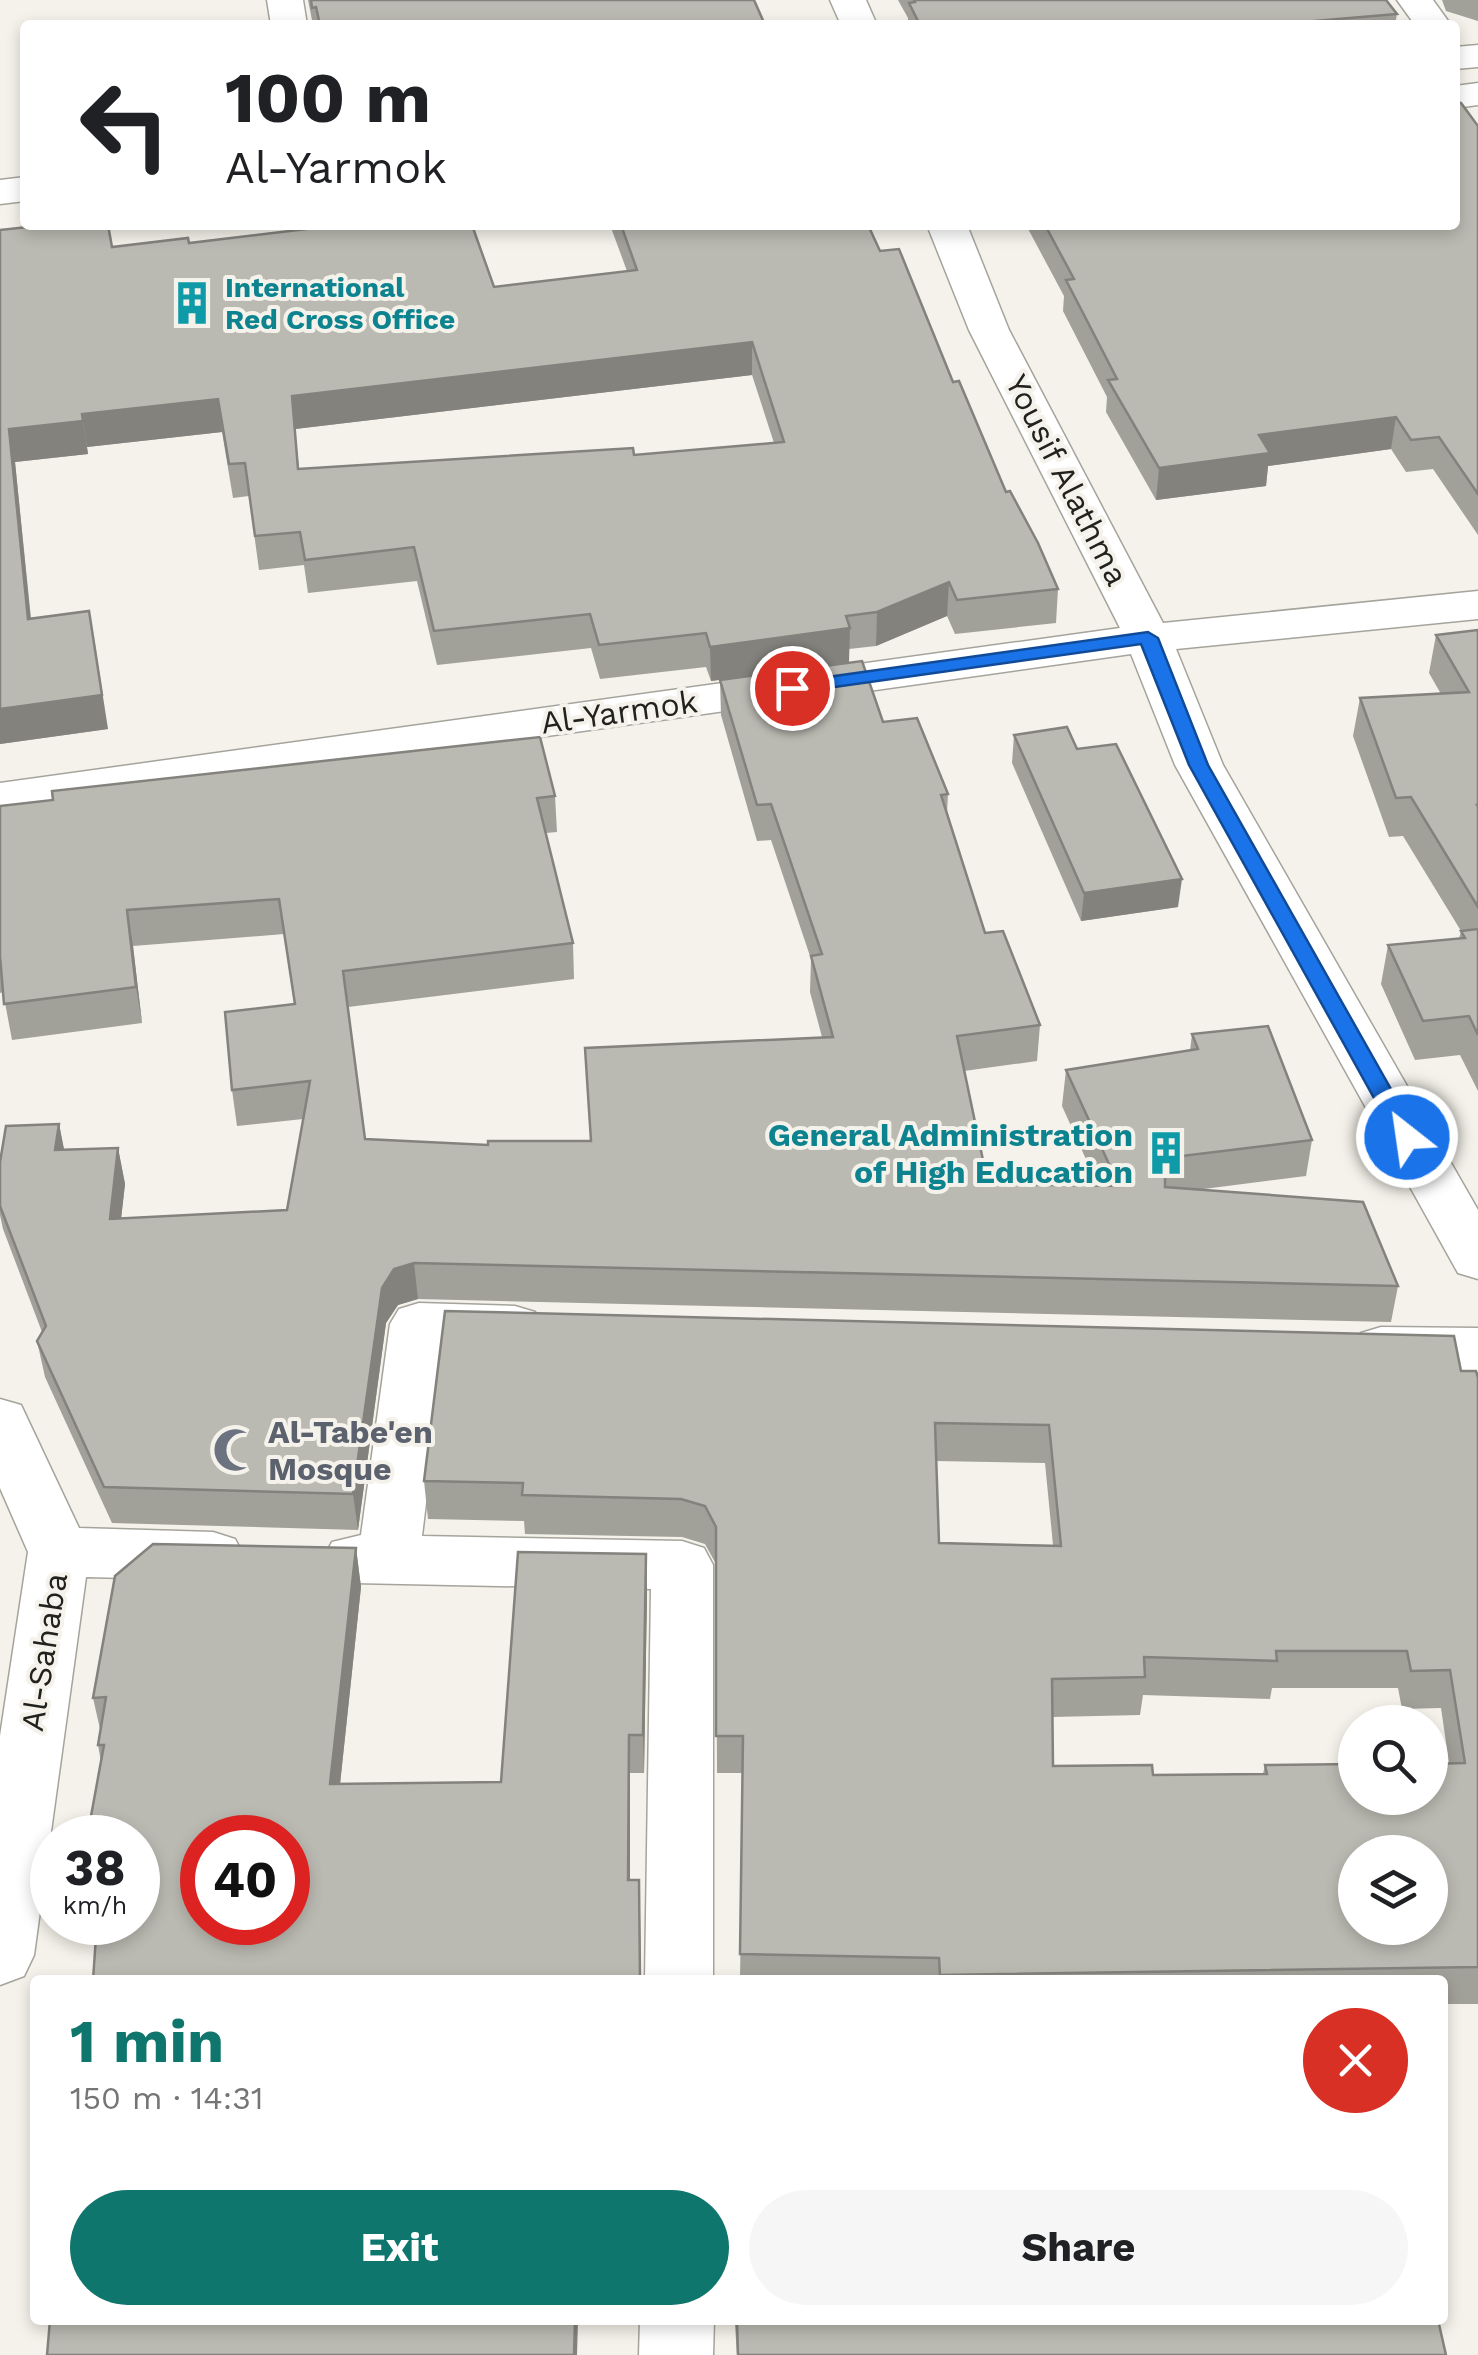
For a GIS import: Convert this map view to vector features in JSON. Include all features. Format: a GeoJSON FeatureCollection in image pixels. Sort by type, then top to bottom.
{"type":"FeatureCollection","features":[{"type":"Feature","properties":{"kind":"street","name":"Yousif Alathma"},"geometry":{"type":"LineString","coordinates":[[949,230],[990,330],[1148,638],[1198,765],[1478,1259]]}},
{"type":"Feature","properties":{"kind":"street","name":"Al-Yarmok"},"geometry":{"type":"LineString","coordinates":[[0,798],[1148,638],[1478,604]]}},
{"type":"Feature","properties":{"kind":"street"},"geometry":{"type":"LineString","coordinates":[[388,1560],[419,1324],[559,1328]]}},
{"type":"Feature","properties":{"kind":"street"},"geometry":{"type":"LineString","coordinates":[[1338,1347],[1478,1350]]}},
{"type":"Feature","properties":{"kind":"street","name":"Al-Sahaba"},"geometry":{"type":"LineString","coordinates":[[0,1420],[59,1552],[1,1938]]}},
{"type":"Feature","properties":{"kind":"street"},"geometry":{"type":"LineString","coordinates":[[59,1552],[682,1566],[679,1975]]}},
{"type":"Feature","properties":{"kind":"street"},"geometry":{"type":"LineString","coordinates":[[676,2325],[676,2355]]}},
{"type":"Feature","properties":{"kind":"building"},"geometry":{"type":"Polygon","coordinates":[[[311,0],[754,0],[763,20],[319,20],[316,7],[312,8],[311,0]]]}},
{"type":"Feature","properties":{"kind":"building"},"geometry":{"type":"Polygon","coordinates":[[[1386,0],[1397,14],[1326,20],[918,20],[909,3],[1386,0]]]}},
{"type":"Feature","properties":{"kind":"building"},"geometry":{"type":"Polygon","coordinates":[[[1461,103],[1478,126],[1478,494],[1439,437],[1411,440],[1396,417],[1259,435],[1270,453],[1159,468],[1108,380],[1117,379],[1066,280],[1074,279],[1048,230],[1460,230],[1461,103]]]}},
{"type":"Feature","properties":{"kind":"building"},"geometry":{"type":"Polygon","coordinates":[[[0,230],[109,230],[112,247],[188,238],[189,243],[298,230],[474,230],[494,287],[637,270],[623,230],[870,230],[880,251],[899,249],[953,382],[959,381],[1006,492],[1010,491],[1038,543],[1058,589],[957,600],[949,582],[877,612],[846,616],[850,628],[710,647],[706,633],[599,645],[590,614],[434,631],[414,547],[305,560],[300,532],[255,536],[245,463],[229,464],[218,399],[82,414],[83,421],[9,429],[28,619],[89,611],[102,695],[0,709],[0,230]],[[752,342],[292,396],[298,469],[633,448],[634,455],[784,442],[752,342]]]}},
{"type":"Feature","properties":{"kind":"building"},"geometry":{"type":"Polygon","coordinates":[[[1478,630],[1478,907],[1411,797],[1396,798],[1360,698],[1469,692],[1436,635],[1478,630]]]}},
{"type":"Feature","properties":{"kind":"building"},"geometry":{"type":"Polygon","coordinates":[[[862,661],[883,722],[917,718],[948,794],[941,795],[985,933],[1003,931],[1040,1025],[957,1036],[988,1184],[1119,1186],[1066,1070],[1198,1049],[1192,1034],[1268,1026],[1312,1140],[1165,1158],[1165,1187],[1363,1202],[1398,1286],[414,1263],[394,1269],[382,1288],[353,1494],[104,1487],[37,1341],[46,1326],[0,1206],[0,1162],[6,1126],[59,1124],[55,1150],[118,1148],[110,1219],[287,1210],[310,1081],[232,1090],[225,1012],[295,1004],[279,899],[127,910],[136,987],[4,1004],[0,956],[0,806],[53,800],[52,791],[540,737],[555,796],[537,798],[573,943],[343,971],[365,1139],[488,1145],[488,1141],[591,1141],[585,1048],[833,1037],[811,956],[822,954],[771,804],[757,805],[720,680],[862,661]]]}},
{"type":"Feature","properties":{"kind":"building"},"geometry":{"type":"Polygon","coordinates":[[[1067,727],[1077,749],[1116,744],[1182,879],[1084,893],[1014,735],[1067,727]]]}},
{"type":"Feature","properties":{"kind":"building"},"geometry":{"type":"Polygon","coordinates":[[[1478,929],[1478,1035],[1469,1016],[1423,1021],[1388,945],[1465,938],[1461,931],[1478,929]]]}},
{"type":"Feature","properties":{"kind":"building"},"geometry":{"type":"Polygon","coordinates":[[[445,1311],[1454,1336],[1461,1371],[1476,1371],[1478,1378],[1478,1967],[940,1975],[939,1958],[740,1954],[743,1736],[716,1736],[716,1527],[705,1506],[681,1499],[522,1495],[523,1483],[424,1481],[445,1311]],[[935,1423],[939,1543],[1061,1546],[1049,1425],[935,1423]],[[1276,1651],[1277,1661],[1144,1657],[1145,1677],[1052,1679],[1053,1766],[1152,1765],[1153,1775],[1267,1774],[1265,1765],[1338,1764],[1338,1815],[1448,1815],[1448,1763],[1465,1763],[1450,1670],[1411,1671],[1407,1651],[1276,1651]]]}},
{"type":"Feature","properties":{"kind":"building"},"geometry":{"type":"Polygon","coordinates":[[[153,1544],[356,1548],[330,1784],[501,1782],[518,1552],[646,1554],[643,1735],[629,1735],[628,1880],[639,1880],[640,1975],[93,1975],[95,1945],[160,1945],[160,1815],[91,1815],[104,1745],[98,1745],[106,1697],[93,1698],[115,1576],[153,1544]]]}},
{"type":"Feature","properties":{"kind":"building"},"geometry":{"type":"Polygon","coordinates":[[[50,2325],[575,2325],[574,2355],[47,2355],[50,2325]]]}},
{"type":"Feature","properties":{"kind":"building"},"geometry":{"type":"Polygon","coordinates":[[[737,2325],[1439,2325],[1446,2355],[738,2355],[737,2325]]]}},
{"type":"Feature","properties":{"kind":"place","name":"International Red Cross Office"},"geometry":{"type":"Point","coordinates":[192,303]}},
{"type":"Feature","properties":{"kind":"place","name":"General Administration of High Education"},"geometry":{"type":"Point","coordinates":[1166,1153]}},
{"type":"Feature","properties":{"kind":"place","name":"Al-Tabe'en Mosque"},"geometry":{"type":"Point","coordinates":[235,1450]}},
{"type":"Feature","properties":{"kind":"route"},"geometry":{"type":"LineString","coordinates":[[792,688],[1148,638],[1198,765],[1407,1137]]}}]}
